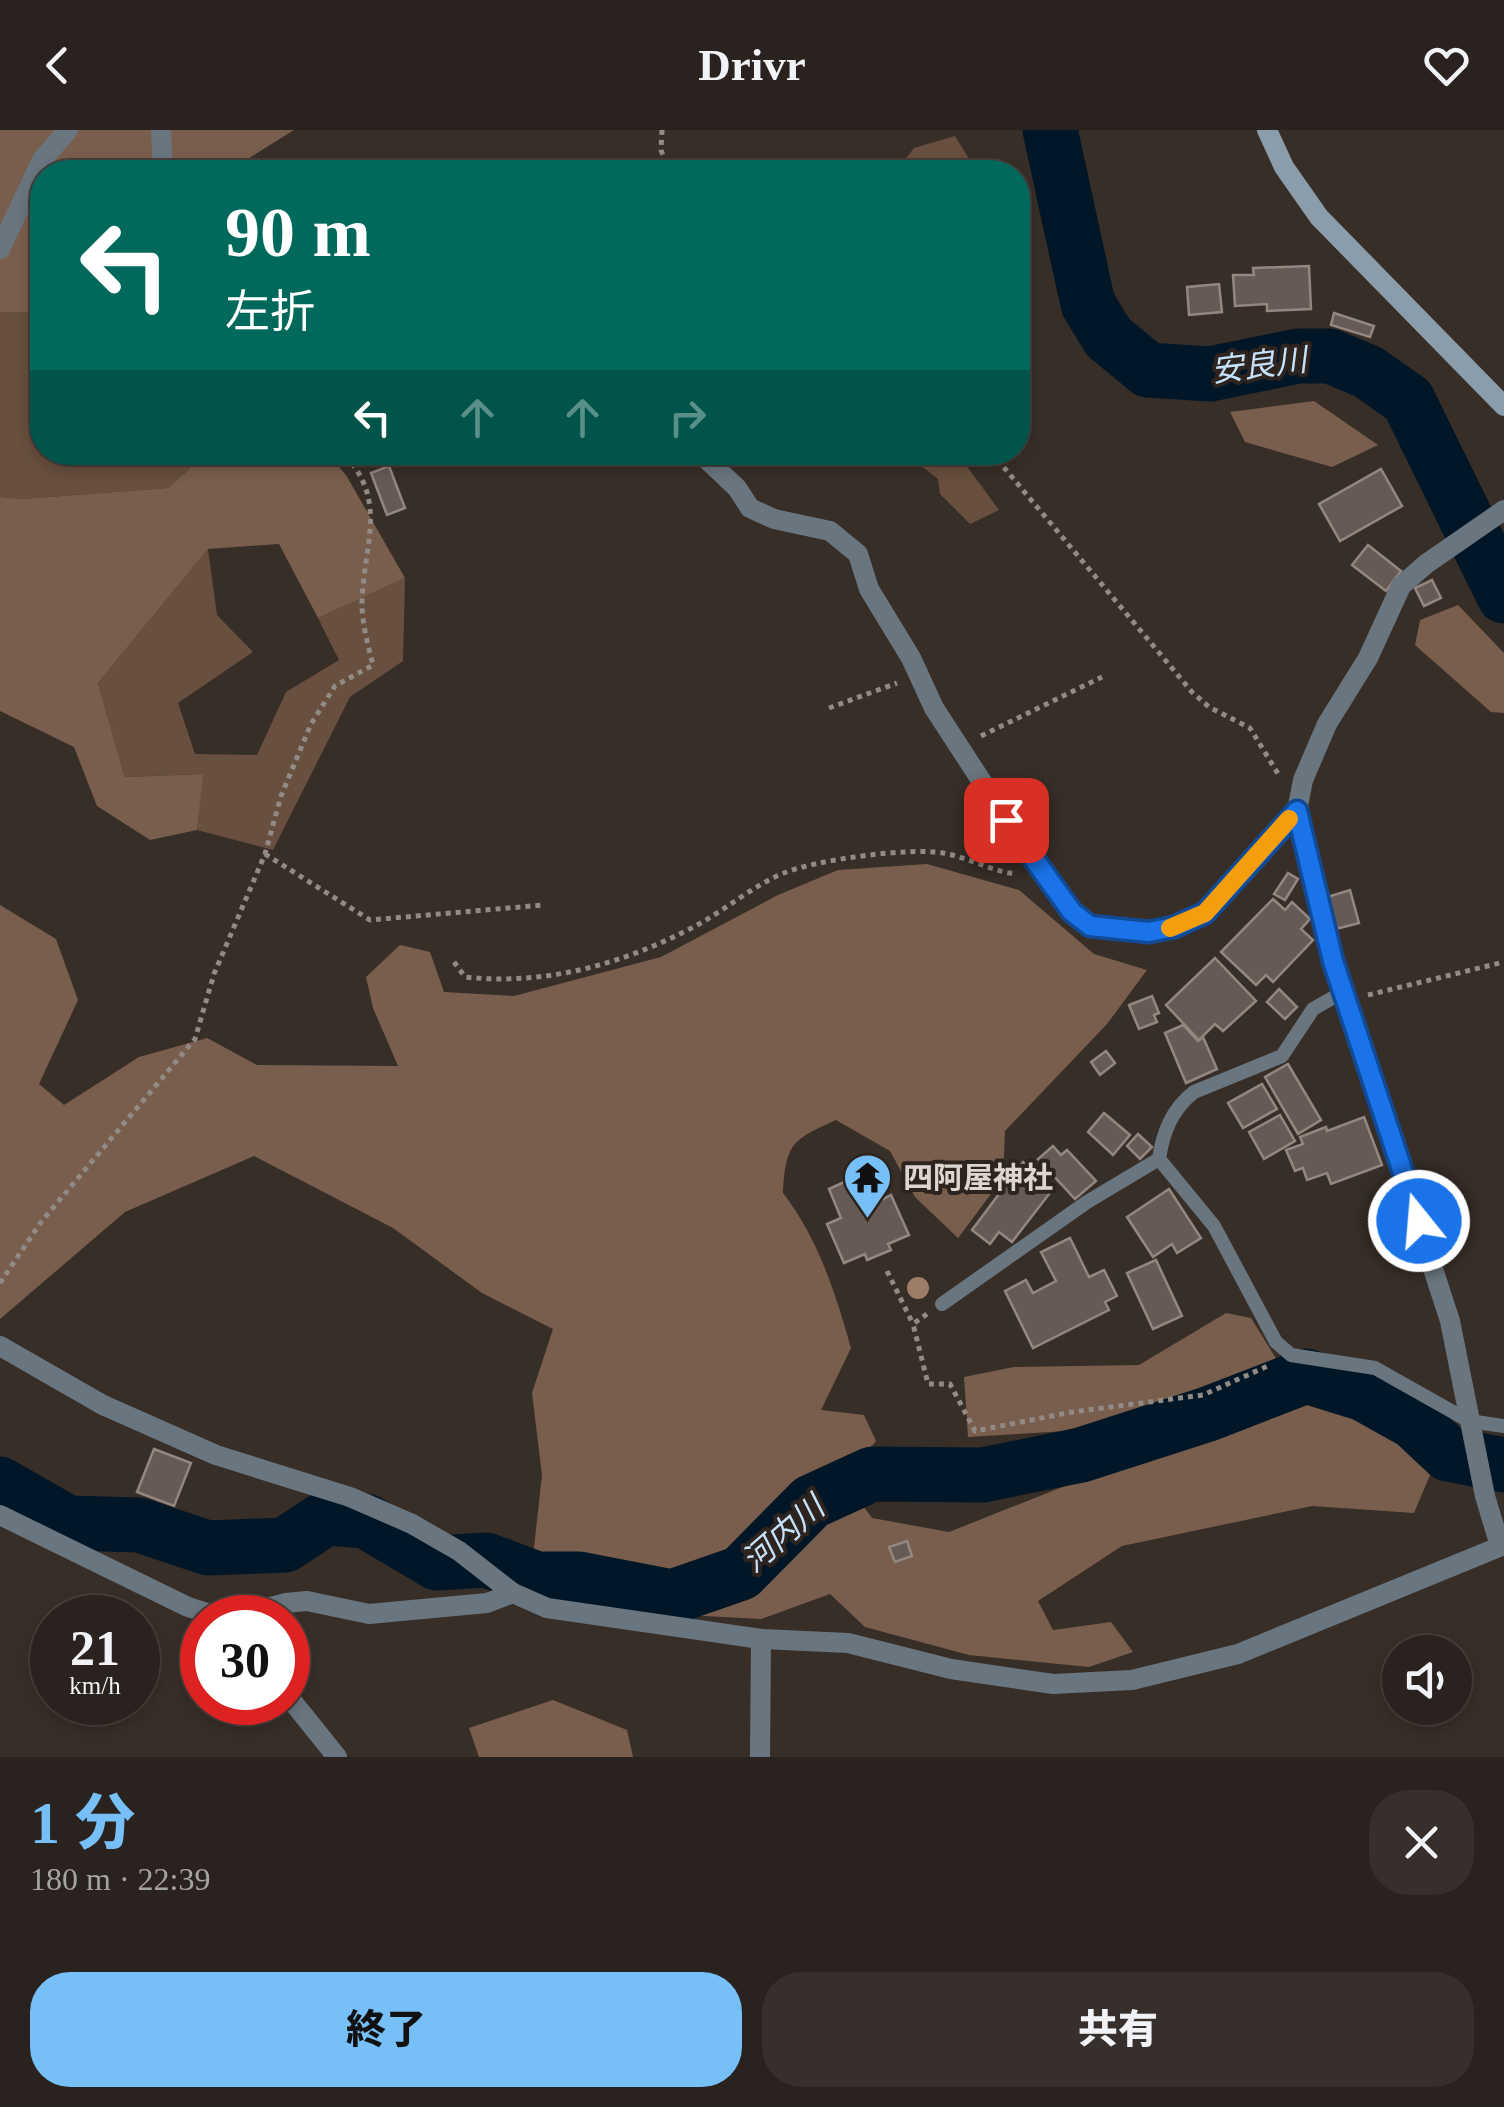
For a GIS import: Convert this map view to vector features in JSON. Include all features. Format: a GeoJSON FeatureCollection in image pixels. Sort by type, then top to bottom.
{"type":"FeatureCollection","features":[{"type":"Feature","properties":{"kind":"street"},"geometry":{"type":"LineString","coordinates":[[42,160],[68,130]]}},
{"type":"Feature","properties":{"kind":"street"},"geometry":{"type":"LineString","coordinates":[[161,130],[162,160]]}},
{"type":"Feature","properties":{"kind":"street"},"geometry":{"type":"LineString","coordinates":[[1267,130],[1284,167],[1318,217],[1504,406]]}},
{"type":"Feature","properties":{"kind":"street"},"geometry":{"type":"LineString","coordinates":[[0,249],[30,185]]}},
{"type":"Feature","properties":{"kind":"street"},"geometry":{"type":"LineString","coordinates":[[713,465],[737,488],[750,508],[774,519],[830,531],[858,554],[869,589],[934,708],[1044,874],[1072,912],[1090,926],[1149,932],[1174,927],[1205,913],[1297,811]]}},
{"type":"Feature","properties":{"kind":"street"},"geometry":{"type":"LineString","coordinates":[[0,1346],[103,1406],[216,1456],[350,1497],[412,1524],[459,1551],[514,1593],[546,1608],[761,1639],[848,1643],[951,1669],[1053,1684],[1132,1680],[1238,1654],[1502,1546],[1485,1496],[1450,1321],[1344,996],[1297,811],[1303,780],[1327,724],[1368,658],[1401,586],[1500,511]]}},
{"type":"Feature","properties":{"kind":"street"},"geometry":{"type":"LineString","coordinates":[[0,1515],[180,1602]]}},
{"type":"Feature","properties":{"kind":"street"},"geometry":{"type":"LineString","coordinates":[[310,1602],[369,1614],[487,1604],[514,1593]]}},
{"type":"Feature","properties":{"kind":"street"},"geometry":{"type":"LineString","coordinates":[[760,1757],[761,1639]]}},
{"type":"Feature","properties":{"kind":"street"},"geometry":{"type":"LineString","coordinates":[[310,1723],[337,1757]]}},
{"type":"Feature","properties":{"kind":"lane"},"geometry":{"type":"LineString","coordinates":[[1344,996],[1313,1009],[1282,1056],[1194,1092],[1182,1101],[1163,1133],[1159,1158],[1214,1226],[1276,1342],[1292,1355],[1375,1368],[1469,1420],[1504,1426]]}},
{"type":"Feature","properties":{"kind":"lane"},"geometry":{"type":"LineString","coordinates":[[942,1304],[1087,1202],[1159,1158]]}},
{"type":"Feature","properties":{"kind":"path"},"geometry":{"type":"LineString","coordinates":[[662,130],[665,160]]}},
{"type":"Feature","properties":{"kind":"path"},"geometry":{"type":"LineString","coordinates":[[0,1284],[42,1222],[195,1039],[214,974],[265,854],[281,796],[310,724],[335,686],[373,665],[362,599],[371,549],[370,501],[354,465]]}},
{"type":"Feature","properties":{"kind":"path"},"geometry":{"type":"LineString","coordinates":[[1002,465],[1192,692],[1209,707],[1250,728],[1297,811]]}},
{"type":"Feature","properties":{"kind":"path"},"geometry":{"type":"LineString","coordinates":[[829,708],[918,674]]}},
{"type":"Feature","properties":{"kind":"path"},"geometry":{"type":"LineString","coordinates":[[960,747],[1102,676]]}},
{"type":"Feature","properties":{"kind":"path"},"geometry":{"type":"LineString","coordinates":[[454,962],[465,977],[505,981],[553,978],[609,961],[683,931],[785,872],[899,851],[942,853],[1010,874],[1044,874]]}},
{"type":"Feature","properties":{"kind":"path"},"geometry":{"type":"LineString","coordinates":[[265,854],[370,920],[543,904]]}},
{"type":"Feature","properties":{"kind":"path"},"geometry":{"type":"LineString","coordinates":[[1344,996],[1504,962]]}},
{"type":"Feature","properties":{"kind":"path"},"geometry":{"type":"LineString","coordinates":[[887,1271],[913,1324],[928,1384],[950,1384],[975,1431],[1072,1412],[1203,1394],[1292,1355]]}},
{"type":"Feature","properties":{"kind":"path"},"geometry":{"type":"LineString","coordinates":[[913,1324],[942,1304]]}},
{"type":"Feature","properties":{"kind":"shaded area"},"geometry":{"type":"Polygon","coordinates":[[[0,130],[294,130],[246,160],[30,160],[30,313],[0,312],[0,130]]]}},
{"type":"Feature","properties":{"kind":"shaded area"},"geometry":{"type":"Polygon","coordinates":[[[955,136],[970,160],[904,160],[914,148],[955,136]]]}},
{"type":"Feature","properties":{"kind":"shaded area"},"geometry":{"type":"Polygon","coordinates":[[[0,312],[30,313],[30,465],[194,465],[168,488],[23,499],[0,497],[0,312]]]}},
{"type":"Feature","properties":{"kind":"shaded area"},"geometry":{"type":"Polygon","coordinates":[[[1314,401],[1378,445],[1332,467],[1245,442],[1230,412],[1314,401]]]}},
{"type":"Feature","properties":{"kind":"shaded area"},"geometry":{"type":"Polygon","coordinates":[[[194,465],[337,465],[405,578],[318,618],[279,544],[208,549],[98,683],[125,777],[203,774],[197,830],[150,840],[97,806],[74,747],[0,711],[0,497],[23,499],[168,488],[194,465]]]}},
{"type":"Feature","properties":{"kind":"shaded area"},"geometry":{"type":"Polygon","coordinates":[[[920,465],[966,465],[999,510],[970,524],[940,494],[938,479],[920,465]]]}},
{"type":"Feature","properties":{"kind":"shaded area"},"geometry":{"type":"Polygon","coordinates":[[[208,549],[217,615],[253,652],[178,703],[195,754],[257,755],[286,692],[339,660],[318,618],[405,578],[403,661],[350,697],[273,850],[197,830],[202,774],[125,777],[98,683],[208,549]]]}},
{"type":"Feature","properties":{"kind":"shaded area"},"geometry":{"type":"Polygon","coordinates":[[[1458,605],[1504,653],[1504,713],[1491,712],[1415,645],[1420,620],[1458,605]]]}},
{"type":"Feature","properties":{"kind":"shaded area"},"geometry":{"type":"Polygon","coordinates":[[[927,864],[1019,890],[1094,954],[1147,970],[1107,1024],[1005,1131],[1003,1178],[958,1238],[915,1197],[890,1151],[836,1120],[801,1139],[789,1153],[783,1193],[816,1248],[851,1348],[821,1410],[864,1415],[876,1441],[844,1480],[872,1518],[949,1532],[1085,1478],[1067,1431],[968,1437],[964,1377],[1014,1367],[1139,1365],[1226,1313],[1251,1318],[1282,1368],[1332,1404],[1382,1423],[1436,1461],[1414,1513],[1312,1506],[1122,1546],[1038,1601],[1053,1630],[1111,1622],[1133,1652],[1089,1667],[969,1655],[865,1627],[830,1594],[761,1619],[685,1615],[557,1595],[534,1548],[542,1475],[532,1393],[553,1329],[482,1293],[393,1228],[254,1156],[125,1212],[0,1319],[0,905],[56,939],[78,1000],[39,1084],[64,1105],[139,1057],[207,1038],[257,1065],[398,1066],[373,1008],[366,977],[400,945],[430,952],[444,992],[514,996],[661,957],[778,895],[838,870],[927,864]]]}},
{"type":"Feature","properties":{"kind":"shaded area"},"geometry":{"type":"Polygon","coordinates":[[[553,1700],[627,1730],[633,1757],[479,1757],[469,1728],[553,1700]]]}},
{"type":"Feature","properties":{"kind":"building"},"geometry":{"type":"Polygon","coordinates":[[[1309,266],[1311,309],[1267,311],[1267,304],[1235,306],[1233,275],[1254,275],[1253,268],[1309,266]]]}},
{"type":"Feature","properties":{"kind":"building"},"geometry":{"type":"Polygon","coordinates":[[[1219,284],[1222,312],[1189,315],[1187,287],[1219,284]]]}},
{"type":"Feature","properties":{"kind":"building"},"geometry":{"type":"Polygon","coordinates":[[[1334,313],[1374,326],[1370,337],[1331,325],[1334,313]]]}},
{"type":"Feature","properties":{"kind":"building"},"geometry":{"type":"Polygon","coordinates":[[[389,466],[405,508],[387,515],[371,473],[389,466]]]}},
{"type":"Feature","properties":{"kind":"building"},"geometry":{"type":"Polygon","coordinates":[[[1381,469],[1402,506],[1340,541],[1319,504],[1381,469]]]}},
{"type":"Feature","properties":{"kind":"building"},"geometry":{"type":"Polygon","coordinates":[[[1368,545],[1401,571],[1386,591],[1352,565],[1368,545]]]}},
{"type":"Feature","properties":{"kind":"building"},"geometry":{"type":"Polygon","coordinates":[[[1432,580],[1441,598],[1424,606],[1415,588],[1432,580]]]}},
{"type":"Feature","properties":{"kind":"building"},"geometry":{"type":"Polygon","coordinates":[[[1288,873],[1298,879],[1285,900],[1274,894],[1288,873]]]}},
{"type":"Feature","properties":{"kind":"building"},"geometry":{"type":"Polygon","coordinates":[[[1350,890],[1359,923],[1336,929],[1327,897],[1350,890]]]}},
{"type":"Feature","properties":{"kind":"building"},"geometry":{"type":"Polygon","coordinates":[[[1273,899],[1285,910],[1292,902],[1310,919],[1301,929],[1313,940],[1273,982],[1266,975],[1256,985],[1221,952],[1273,899]]]}},
{"type":"Feature","properties":{"kind":"building"},"geometry":{"type":"Polygon","coordinates":[[[1215,958],[1256,1001],[1223,1031],[1215,1024],[1199,1040],[1166,1005],[1215,958]]]}},
{"type":"Feature","properties":{"kind":"building"},"geometry":{"type":"Polygon","coordinates":[[[1279,989],[1297,1007],[1285,1019],[1267,1002],[1279,989]]]}},
{"type":"Feature","properties":{"kind":"building"},"geometry":{"type":"Polygon","coordinates":[[[1152,996],[1159,1013],[1154,1015],[1157,1022],[1139,1029],[1129,1005],[1152,996]]]}},
{"type":"Feature","properties":{"kind":"building"},"geometry":{"type":"Polygon","coordinates":[[[1183,1025],[1198,1041],[1203,1037],[1217,1069],[1186,1083],[1165,1033],[1183,1025]]]}},
{"type":"Feature","properties":{"kind":"building"},"geometry":{"type":"Polygon","coordinates":[[[1106,1051],[1115,1063],[1100,1075],[1091,1062],[1106,1051]]]}},
{"type":"Feature","properties":{"kind":"building"},"geometry":{"type":"Polygon","coordinates":[[[1288,1064],[1321,1120],[1298,1134],[1265,1077],[1288,1064]]]}},
{"type":"Feature","properties":{"kind":"building"},"geometry":{"type":"Polygon","coordinates":[[[1262,1084],[1277,1109],[1243,1128],[1228,1103],[1262,1084]]]}},
{"type":"Feature","properties":{"kind":"building"},"geometry":{"type":"Polygon","coordinates":[[[1104,1113],[1130,1135],[1113,1155],[1088,1132],[1104,1113]]]}},
{"type":"Feature","properties":{"kind":"building"},"geometry":{"type":"Polygon","coordinates":[[[1280,1115],[1295,1141],[1264,1159],[1249,1132],[1280,1115]]]}},
{"type":"Feature","properties":{"kind":"building"},"geometry":{"type":"Polygon","coordinates":[[[1364,1117],[1382,1165],[1331,1184],[1327,1173],[1307,1180],[1303,1168],[1295,1171],[1286,1150],[1303,1144],[1300,1137],[1364,1117]]]}},
{"type":"Feature","properties":{"kind":"building"},"geometry":{"type":"Polygon","coordinates":[[[1138,1134],[1152,1147],[1140,1159],[1127,1146],[1138,1134]]]}},
{"type":"Feature","properties":{"kind":"building"},"geometry":{"type":"Polygon","coordinates":[[[1053,1146],[1061,1155],[1067,1150],[1096,1181],[1075,1199],[1038,1159],[1053,1146]]]}},
{"type":"Feature","properties":{"kind":"building"},"geometry":{"type":"Polygon","coordinates":[[[1023,1162],[1053,1189],[1012,1242],[999,1232],[990,1244],[972,1230],[1023,1162]]]}},
{"type":"Feature","properties":{"kind":"building","name":"四阿屋神社"},"geometry":{"type":"Polygon","coordinates":[[[864,1173],[877,1202],[891,1195],[909,1235],[888,1244],[891,1250],[867,1260],[865,1254],[844,1263],[827,1224],[841,1218],[829,1189],[864,1173]]]}},
{"type":"Feature","properties":{"kind":"building"},"geometry":{"type":"Polygon","coordinates":[[[1169,1189],[1201,1238],[1177,1253],[1172,1244],[1153,1257],[1127,1217],[1169,1189]]]}},
{"type":"Feature","properties":{"kind":"building"},"geometry":{"type":"Polygon","coordinates":[[[1070,1238],[1089,1277],[1104,1270],[1117,1296],[1105,1302],[1109,1310],[1033,1348],[1005,1291],[1026,1280],[1033,1293],[1056,1281],[1041,1252],[1070,1238]]]}},
{"type":"Feature","properties":{"kind":"building"},"geometry":{"type":"Polygon","coordinates":[[[1156,1260],[1182,1316],[1153,1329],[1127,1273],[1156,1260]]]}},
{"type":"Feature","properties":{"kind":"building"},"geometry":{"type":"Polygon","coordinates":[[[154,1449],[191,1463],[174,1506],[137,1492],[154,1449]]]}},
{"type":"Feature","properties":{"kind":"building"},"geometry":{"type":"Polygon","coordinates":[[[907,1541],[912,1556],[895,1562],[889,1547],[907,1541]]]}},
{"type":"Feature","properties":{"kind":"waterway","name":"安良川"},"geometry":{"type":"LineString","coordinates":[[1050,130],[1088,304],[1108,337],[1148,370],[1210,374],[1298,356],[1330,356],[1368,372],[1408,400],[1504,596]]}},
{"type":"Feature","properties":{"kind":"waterway","name":"河内川"},"geometry":{"type":"LineString","coordinates":[[0,1484],[68,1523],[139,1525],[208,1548],[285,1545],[326,1518],[366,1521],[437,1563],[486,1560],[537,1579],[579,1579],[672,1597],[741,1573],[811,1502],[872,1474],[983,1475],[1081,1455],[1208,1414],[1306,1376],[1364,1394],[1414,1422],[1448,1454],[1504,1465]]}},
{"type":"Feature","properties":{"kind":"slow traffic"},"geometry":{"type":"LineString","coordinates":[[1170,928],[1205,913],[1289,819]]}},
{"type":"Feature","properties":{"kind":"place","name":"四阿屋神社"},"geometry":{"type":"Point","coordinates":[868,1220]}},
{"type":"Feature","properties":{"kind":"route"},"geometry":{"type":"LineString","coordinates":[[1006,820],[1072,912],[1090,926],[1149,932],[1174,927],[1205,913],[1297,811],[1333,961],[1419,1221]]}}]}
